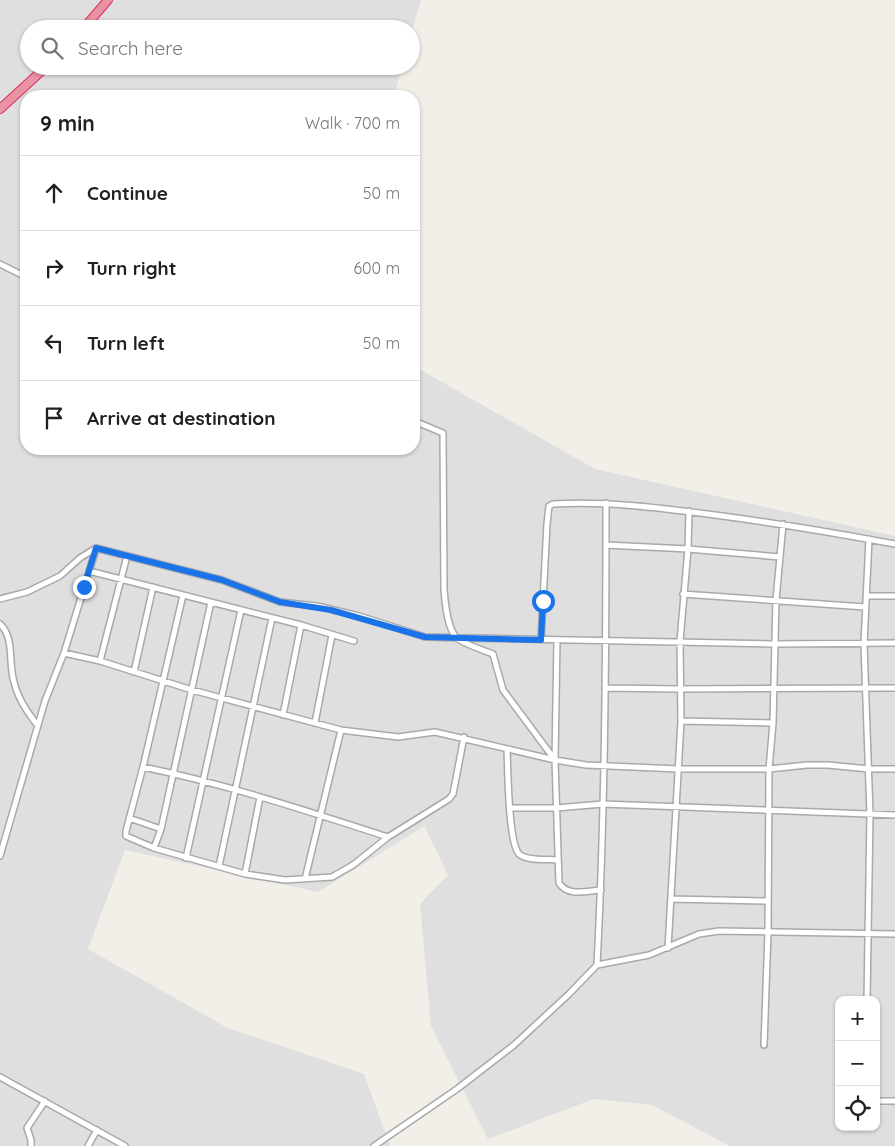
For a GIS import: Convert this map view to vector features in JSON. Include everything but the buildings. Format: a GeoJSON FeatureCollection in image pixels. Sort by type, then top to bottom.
{"type":"FeatureCollection","features":[{"type":"Feature","properties":{"kind":"highway"},"geometry":{"type":"LineString","coordinates":[[91,20],[108,0]]}},
{"type":"Feature","properties":{"kind":"highway"},"geometry":{"type":"LineString","coordinates":[[21,90],[37,75]]}},
{"type":"Feature","properties":{"kind":"highway"},"geometry":{"type":"LineString","coordinates":[[0,109],[20,91]]}},
{"type":"Feature","properties":{"kind":"street"},"geometry":{"type":"LineString","coordinates":[[0,264],[20,274]]}},
{"type":"Feature","properties":{"kind":"street"},"geometry":{"type":"LineString","coordinates":[[420,423],[443,433],[442,505],[445,611],[457,638],[493,654],[503,690],[555,760]]}},
{"type":"Feature","properties":{"kind":"street"},"geometry":{"type":"LineString","coordinates":[[541,640],[547,524],[549,506],[553,504],[606,503],[689,511],[783,524],[895,544]]}},
{"type":"Feature","properties":{"kind":"street"},"geometry":{"type":"LineString","coordinates":[[597,965],[603,804],[606,503]]}},
{"type":"Feature","properties":{"kind":"street"},"geometry":{"type":"LineString","coordinates":[[668,948],[681,721],[680,641],[688,549],[689,511]]}},
{"type":"Feature","properties":{"kind":"street"},"geometry":{"type":"LineString","coordinates":[[764,1045],[768,932],[769,769],[773,723],[776,600],[783,524]]}},
{"type":"Feature","properties":{"kind":"street"},"geometry":{"type":"LineString","coordinates":[[867,996],[870,814],[864,644],[869,539]]}},
{"type":"Feature","properties":{"kind":"street"},"geometry":{"type":"LineString","coordinates":[[606,545],[688,549],[780,557]]}},
{"type":"Feature","properties":{"kind":"street"},"geometry":{"type":"LineString","coordinates":[[0,856],[45,701],[64,653],[96,548]]}},
{"type":"Feature","properties":{"kind":"street"},"geometry":{"type":"LineString","coordinates":[[0,599],[27,592],[60,576],[80,558],[96,548],[222,580],[280,602],[325,608],[358,616],[425,637],[774,644],[895,643]]}},
{"type":"Feature","properties":{"kind":"street"},"geometry":{"type":"LineString","coordinates":[[100,661],[127,556]]}},
{"type":"Feature","properties":{"kind":"street"},"geometry":{"type":"LineString","coordinates":[[89,570],[301,625],[354,641]]}},
{"type":"Feature","properties":{"kind":"street"},"geometry":{"type":"LineString","coordinates":[[134,672],[153,587]]}},
{"type":"Feature","properties":{"kind":"street"},"geometry":{"type":"LineString","coordinates":[[683,594],[865,607]]}},
{"type":"Feature","properties":{"kind":"street"},"geometry":{"type":"LineString","coordinates":[[183,595],[126,836],[154,848],[245,874],[285,880],[332,877],[353,865],[388,837],[449,799],[453,794],[464,737]]}},
{"type":"Feature","properties":{"kind":"street"},"geometry":{"type":"LineString","coordinates":[[866,596],[895,596]]}},
{"type":"Feature","properties":{"kind":"street"},"geometry":{"type":"LineString","coordinates":[[154,848],[161,829],[211,602]]}},
{"type":"Feature","properties":{"kind":"street"},"geometry":{"type":"LineString","coordinates":[[186,858],[241,610]]}},
{"type":"Feature","properties":{"kind":"street"},"geometry":{"type":"LineString","coordinates":[[219,866],[272,618]]}},
{"type":"Feature","properties":{"kind":"street"},"geometry":{"type":"LineString","coordinates":[[0,624],[6,630],[13,682],[24,708],[38,726]]}},
{"type":"Feature","properties":{"kind":"street"},"geometry":{"type":"LineString","coordinates":[[283,715],[301,625]]}},
{"type":"Feature","properties":{"kind":"street"},"geometry":{"type":"LineString","coordinates":[[315,723],[332,635]]}},
{"type":"Feature","properties":{"kind":"street"},"geometry":{"type":"LineString","coordinates":[[557,640],[555,760],[559,883],[563,889],[571,892],[601,890]]}},
{"type":"Feature","properties":{"kind":"street"},"geometry":{"type":"LineString","coordinates":[[64,653],[100,661],[192,690],[340,730],[398,738],[435,732],[464,737],[507,750],[555,760],[603,766],[678,769],[769,769],[828,765],[869,769],[895,769]]}},
{"type":"Feature","properties":{"kind":"street"},"geometry":{"type":"LineString","coordinates":[[605,688],[895,688]]}},
{"type":"Feature","properties":{"kind":"street"},"geometry":{"type":"LineString","coordinates":[[681,721],[773,723]]}},
{"type":"Feature","properties":{"kind":"street"},"geometry":{"type":"LineString","coordinates":[[305,879],[340,730]]}},
{"type":"Feature","properties":{"kind":"street"},"geometry":{"type":"LineString","coordinates":[[507,750],[512,834],[516,849],[520,855],[527,858],[557,860]]}},
{"type":"Feature","properties":{"kind":"street"},"geometry":{"type":"LineString","coordinates":[[143,767],[173,773],[260,797],[388,837]]}},
{"type":"Feature","properties":{"kind":"street"},"geometry":{"type":"LineString","coordinates":[[245,874],[260,797]]}},
{"type":"Feature","properties":{"kind":"street"},"geometry":{"type":"LineString","coordinates":[[511,808],[556,808],[603,804],[895,815]]}},
{"type":"Feature","properties":{"kind":"street"},"geometry":{"type":"LineString","coordinates":[[129,818],[161,829]]}},
{"type":"Feature","properties":{"kind":"street"},"geometry":{"type":"LineString","coordinates":[[671,899],[768,901]]}},
{"type":"Feature","properties":{"kind":"street"},"geometry":{"type":"LineString","coordinates":[[374,1146],[456,1089],[514,1045],[597,965],[650,955],[698,934],[719,931],[895,934]]}},
{"type":"Feature","properties":{"kind":"street"},"geometry":{"type":"LineString","coordinates":[[0,1078],[125,1146]]}},
{"type":"Feature","properties":{"kind":"street"},"geometry":{"type":"LineString","coordinates":[[31,1146],[27,1128],[45,1101]]}},
{"type":"Feature","properties":{"kind":"street"},"geometry":{"type":"LineString","coordinates":[[880,1101],[895,1101]]}},
{"type":"Feature","properties":{"kind":"street"},"geometry":{"type":"LineString","coordinates":[[88,1146],[97,1130]]}},
{"type":"Feature","properties":{"kind":"shaded area"},"geometry":{"type":"Polygon","coordinates":[[[0,0],[421,0],[415,20],[20,20],[20,75],[400,75],[396,90],[20,90],[20,455],[420,455],[420,369],[595,469],[895,536],[895,1146],[730,1146],[652,1105],[594,1099],[488,1139],[431,1026],[420,904],[448,875],[424,825],[318,892],[125,850],[88,949],[228,1028],[364,1074],[390,1146],[0,1146],[0,0]]]}},
{"type":"Feature","properties":{"kind":"route"},"geometry":{"type":"LineString","coordinates":[[84,587],[96,548],[222,580],[280,602],[317,606],[358,616],[425,637],[541,640],[543,601]]}}]}
